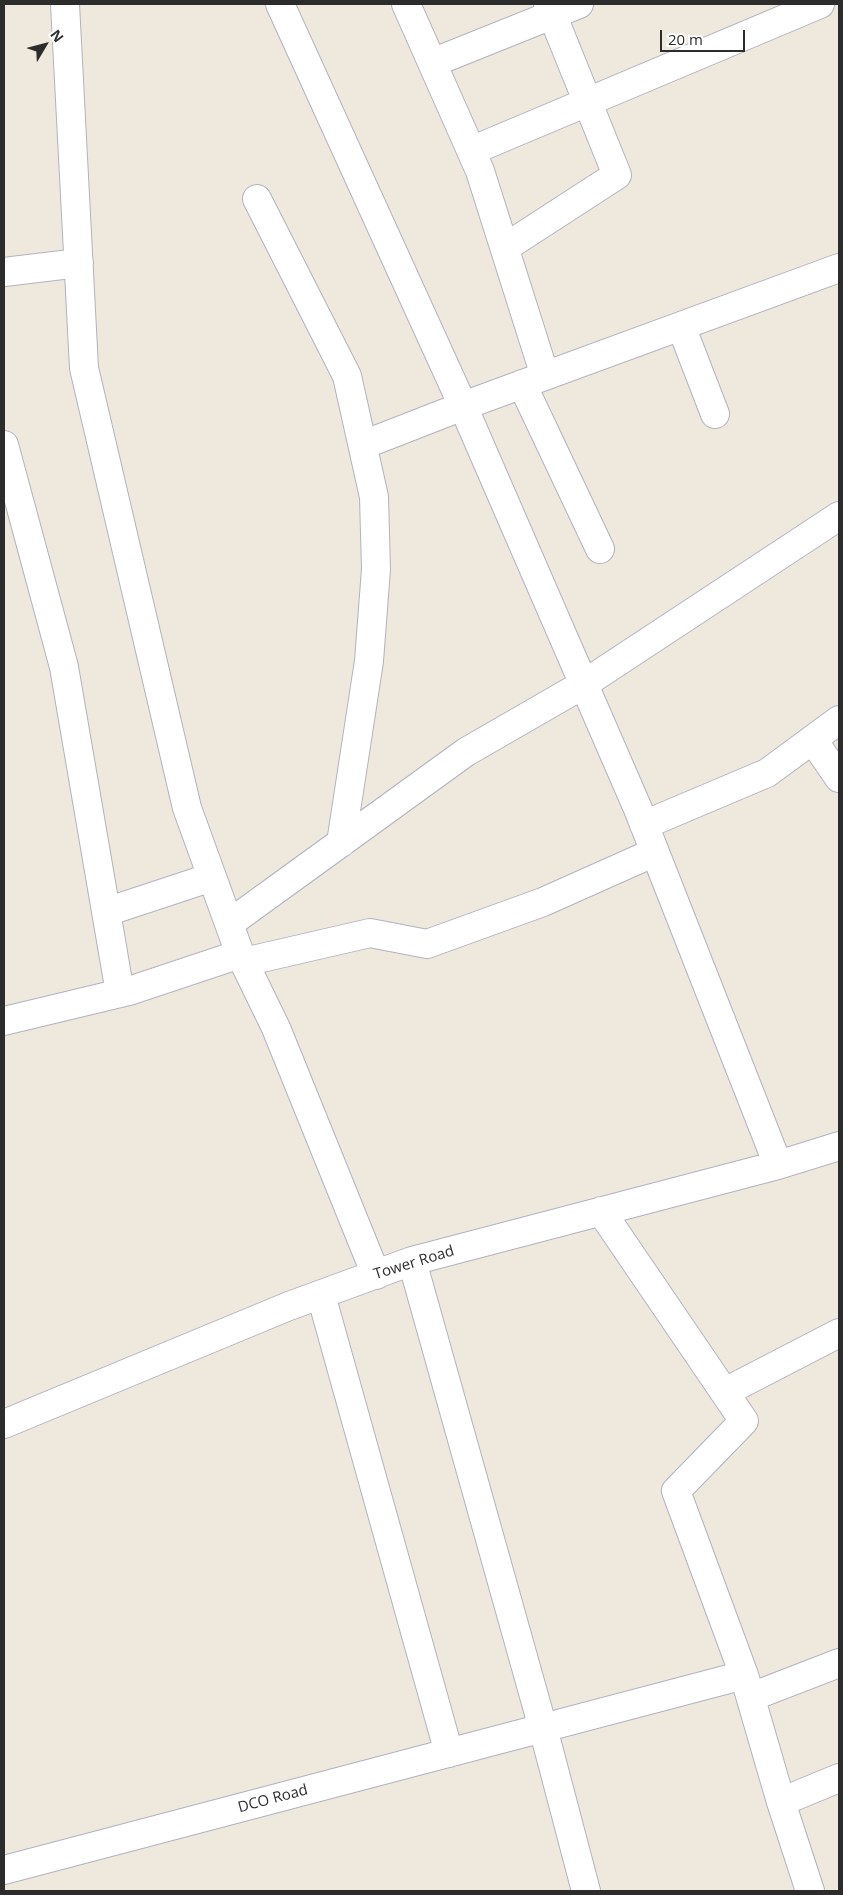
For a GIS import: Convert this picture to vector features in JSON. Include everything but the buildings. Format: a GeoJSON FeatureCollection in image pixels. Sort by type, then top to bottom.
{"type":"FeatureCollection","features":[{"type":"Feature","properties":{"kind":"street"},"geometry":{"type":"LineString","coordinates":[[65,4],[84,368],[187,808],[242,958],[276,1028],[376,1275]]}},
{"type":"Feature","properties":{"kind":"street"},"geometry":{"type":"LineString","coordinates":[[280,4],[463,406],[584,684],[655,852],[778,1164]]}},
{"type":"Feature","properties":{"kind":"street"},"geometry":{"type":"LineString","coordinates":[[406,4],[480,171],[506,247],[534,380],[600,549]]}},
{"type":"Feature","properties":{"kind":"street"},"geometry":{"type":"LineString","coordinates":[[432,63],[550,9],[578,4]]}},
{"type":"Feature","properties":{"kind":"street"},"geometry":{"type":"LineString","coordinates":[[471,151],[820,4]]}},
{"type":"Feature","properties":{"kind":"street"},"geometry":{"type":"LineString","coordinates":[[506,247],[617,175],[550,9]]}},
{"type":"Feature","properties":{"kind":"street"},"geometry":{"type":"LineString","coordinates":[[257,199],[347,376],[374,497],[376,570],[369,661],[341,843]]}},
{"type":"Feature","properties":{"kind":"street"},"geometry":{"type":"LineString","coordinates":[[4,272],[79,263]]}},
{"type":"Feature","properties":{"kind":"street"},"geometry":{"type":"LineString","coordinates":[[363,445],[463,406],[839,268]]}},
{"type":"Feature","properties":{"kind":"street"},"geometry":{"type":"LineString","coordinates":[[681,326],[715,414]]}},
{"type":"Feature","properties":{"kind":"street"},"geometry":{"type":"LineString","coordinates":[[4,445],[64,667],[120,993]]}},
{"type":"Feature","properties":{"kind":"street"},"geometry":{"type":"LineString","coordinates":[[230,923],[466,752],[584,684],[839,516]]}},
{"type":"Feature","properties":{"kind":"street"},"geometry":{"type":"LineString","coordinates":[[644,825],[767,774],[839,720]]}},
{"type":"Feature","properties":{"kind":"street"},"geometry":{"type":"LineString","coordinates":[[813,740],[839,778]]}},
{"type":"Feature","properties":{"kind":"street"},"geometry":{"type":"LineString","coordinates":[[4,1021],[120,993],[242,958],[370,933],[427,944],[543,902],[655,852]]}},
{"type":"Feature","properties":{"kind":"street"},"geometry":{"type":"LineString","coordinates":[[106,912],[212,877]]}},
{"type":"Feature","properties":{"kind":"street","name":"Tower Road"},"geometry":{"type":"LineString","coordinates":[[4,1424],[321,1295],[412,1261],[778,1164],[839,1146]]}},
{"type":"Feature","properties":{"kind":"street"},"geometry":{"type":"LineString","coordinates":[[602,1211],[744,1421],[676,1491],[747,1686],[781,1802],[810,1891]]}},
{"type":"Feature","properties":{"kind":"street"},"geometry":{"type":"LineString","coordinates":[[412,1261],[543,1728],[586,1891]]}},
{"type":"Feature","properties":{"kind":"street"},"geometry":{"type":"LineString","coordinates":[[321,1295],[449,1753]]}},
{"type":"Feature","properties":{"kind":"street"},"geometry":{"type":"LineString","coordinates":[[725,1392],[807,1348],[839,1334]]}},
{"type":"Feature","properties":{"kind":"street","name":"DCO Road"},"geometry":{"type":"LineString","coordinates":[[4,1870],[543,1728],[747,1686],[839,1663]]}},
{"type":"Feature","properties":{"kind":"street"},"geometry":{"type":"LineString","coordinates":[[781,1802],[839,1778]]}}]}
